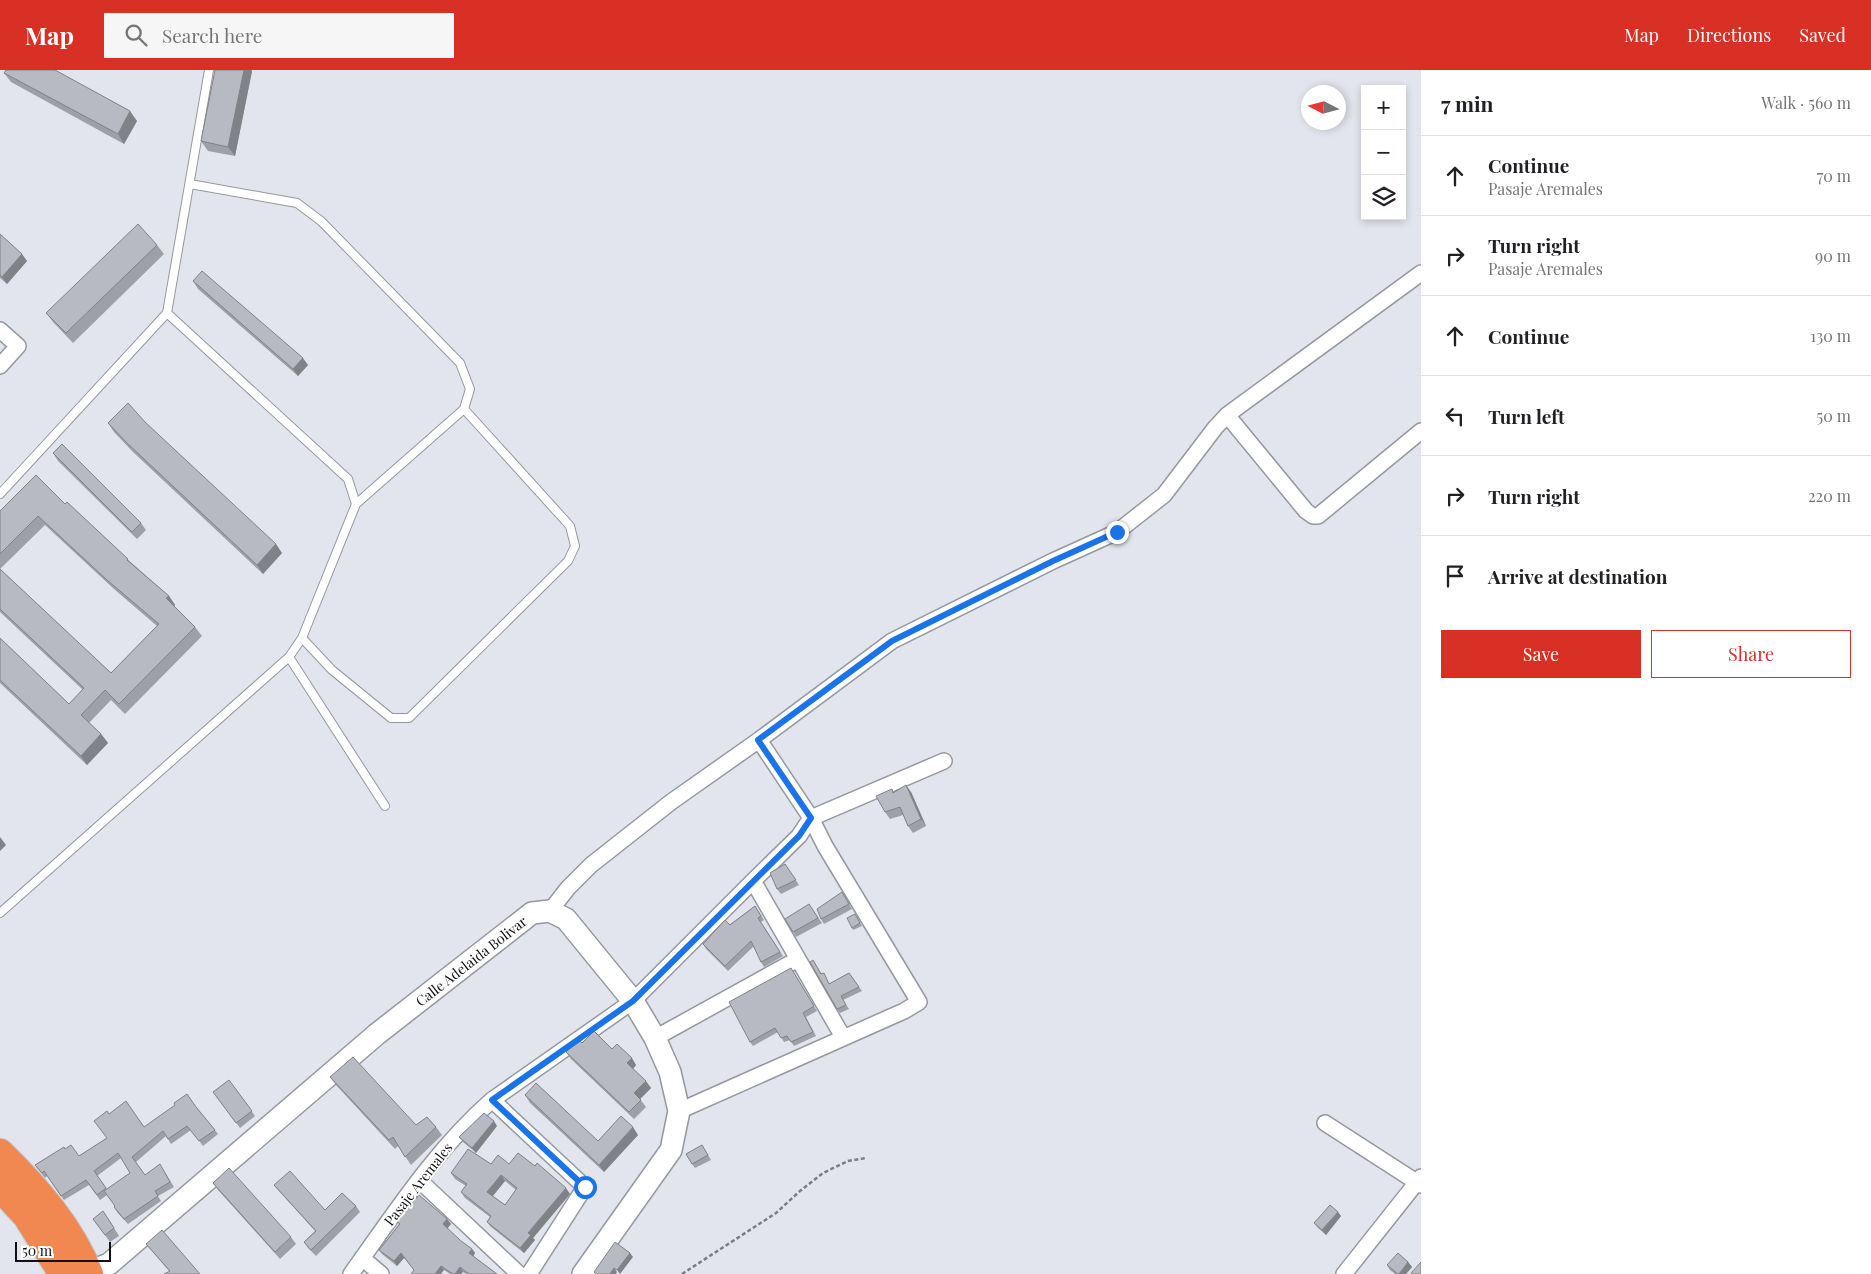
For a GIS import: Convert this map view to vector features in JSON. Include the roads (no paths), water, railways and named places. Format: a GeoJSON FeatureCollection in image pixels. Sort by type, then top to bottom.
{"type":"FeatureCollection","features":[{"type":"Feature","properties":{"kind":"highway"},"geometry":{"type":"LineString","coordinates":[[0,1153],[48,1203],[91,1272]]}},
{"type":"Feature","properties":{"kind":"highway"},"geometry":{"type":"LineString","coordinates":[[0,1187],[27,1216],[91,1272]]}},
{"type":"Feature","properties":{"kind":"main road"},"geometry":{"type":"LineString","coordinates":[[550,911],[566,919],[633,1001],[655,1038],[670,1072],[680,1111],[671,1150],[583,1274]]}},
{"type":"Feature","properties":{"kind":"main road","name":"Calle Adelaida Bolivar"},"geometry":{"type":"LineString","coordinates":[[91,1272],[377,1034],[532,913],[550,911]]}},
{"type":"Feature","properties":{"kind":"street"},"geometry":{"type":"LineString","coordinates":[[550,911],[568,888],[592,865],[670,802],[892,641],[1053,561],[1117,532],[1164,495],[1227,415],[1421,273]]}},
{"type":"Feature","properties":{"kind":"street"},"geometry":{"type":"LineString","coordinates":[[0,330],[18,346],[0,366]]}},
{"type":"Feature","properties":{"kind":"street"},"geometry":{"type":"LineString","coordinates":[[1227,415],[1306,511],[1313,516],[1318,516],[1421,432]]}},
{"type":"Feature","properties":{"kind":"street"},"geometry":{"type":"LineString","coordinates":[[680,1111],[904,1011],[919,1002],[825,846],[811,818],[758,740]]}},
{"type":"Feature","properties":{"kind":"street"},"geometry":{"type":"LineString","coordinates":[[811,818],[944,761]]}},
{"type":"Feature","properties":{"kind":"street","name":"Pasaje Aremales"},"geometry":{"type":"LineString","coordinates":[[351,1274],[419,1180],[472,1118],[492,1100],[633,1001],[799,836],[811,818]]}},
{"type":"Feature","properties":{"kind":"street"},"geometry":{"type":"LineString","coordinates":[[752,881],[843,1037]]}},
{"type":"Feature","properties":{"kind":"street"},"geometry":{"type":"LineString","coordinates":[[655,1038],[798,959]]}},
{"type":"Feature","properties":{"kind":"street"},"geometry":{"type":"LineString","coordinates":[[492,1100],[585,1187],[530,1274]]}},
{"type":"Feature","properties":{"kind":"street"},"geometry":{"type":"LineString","coordinates":[[1325,1123],[1420,1181],[1352,1271]]}},
{"type":"Feature","properties":{"kind":"street"},"geometry":{"type":"LineString","coordinates":[[419,1180],[519,1274]]}},
{"type":"Feature","properties":{"kind":"street"},"geometry":{"type":"LineString","coordinates":[[362,1258],[381,1274]]}},
{"type":"Feature","properties":{"kind":"lane"},"geometry":{"type":"LineString","coordinates":[[0,494],[167,313],[209,70]]}},
{"type":"Feature","properties":{"kind":"lane"},"geometry":{"type":"LineString","coordinates":[[0,912],[288,657],[302,638],[356,504],[464,408],[470,389],[460,363],[321,221],[297,204],[190,184]]}},
{"type":"Feature","properties":{"kind":"lane"},"geometry":{"type":"LineString","coordinates":[[167,313],[348,479],[356,504]]}},
{"type":"Feature","properties":{"kind":"lane"},"geometry":{"type":"LineString","coordinates":[[302,638],[332,670],[392,718],[409,718],[568,561],[575,546],[570,526],[464,408]]}},
{"type":"Feature","properties":{"kind":"lane"},"geometry":{"type":"LineString","coordinates":[[288,657],[385,806]]}}]}
